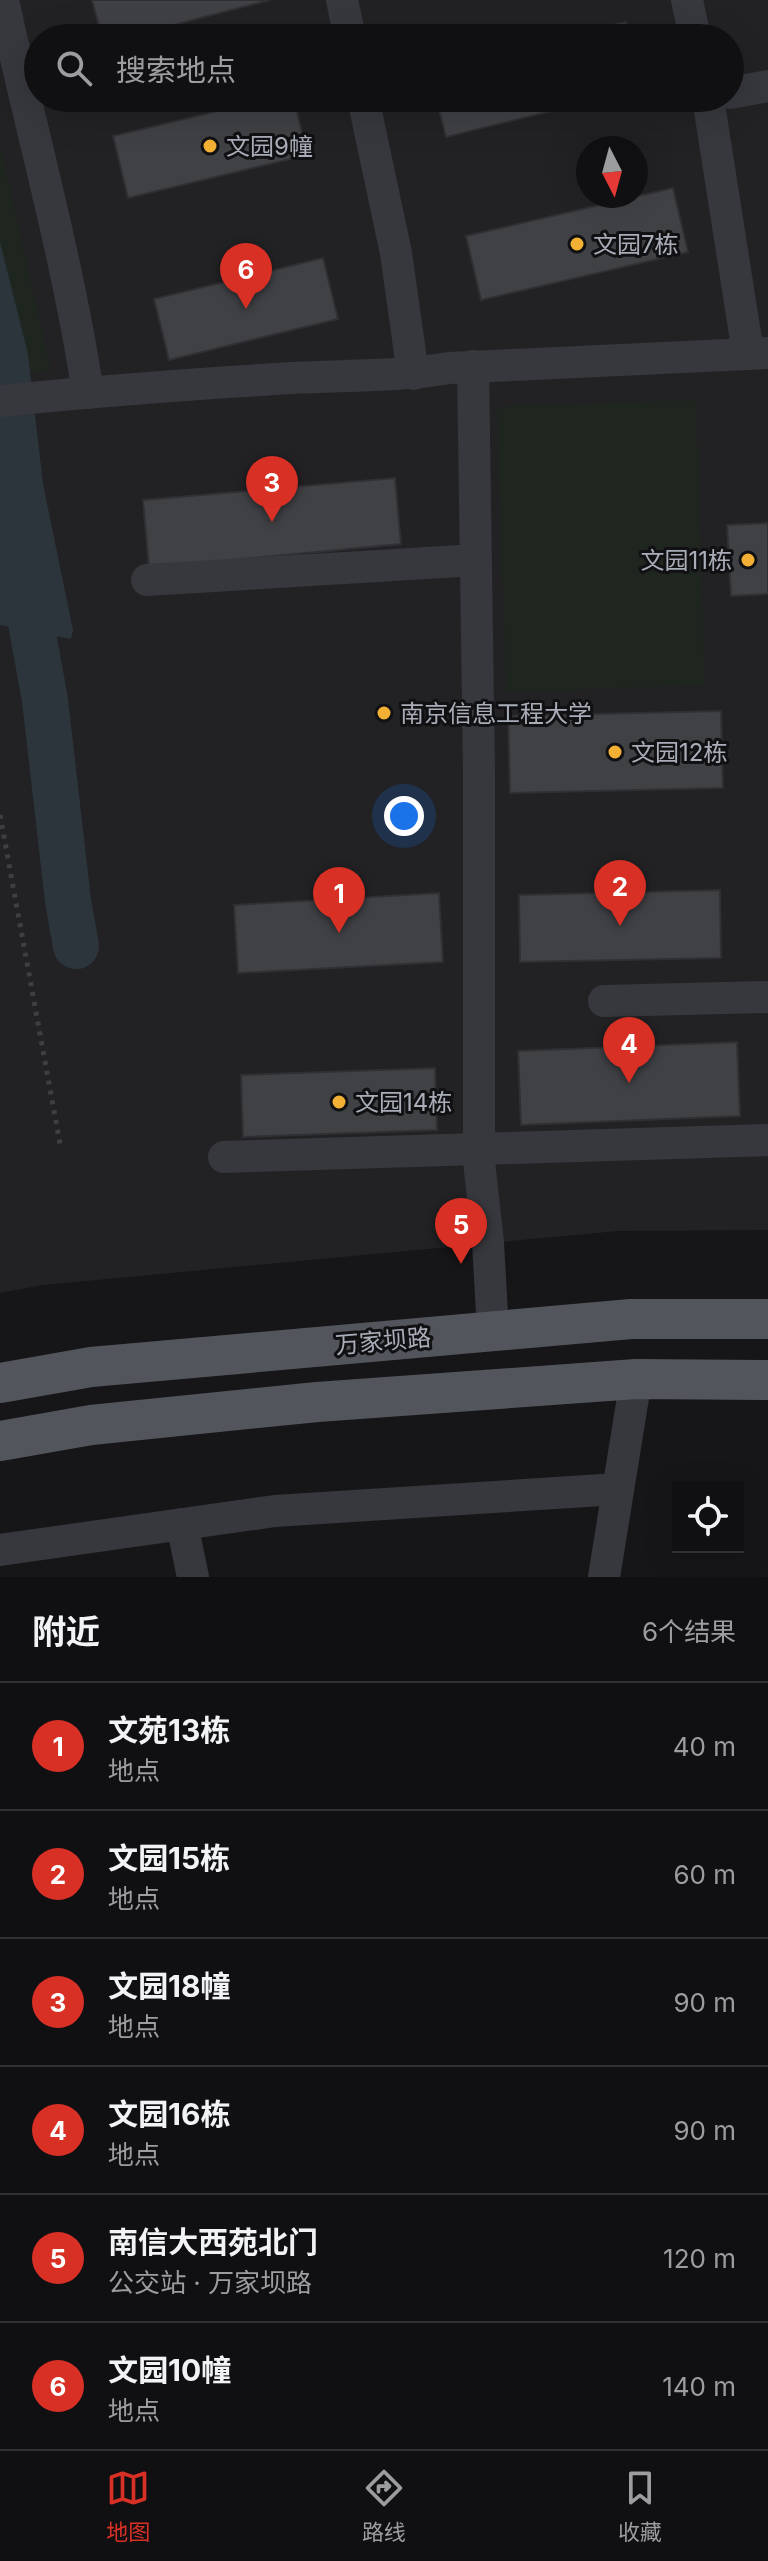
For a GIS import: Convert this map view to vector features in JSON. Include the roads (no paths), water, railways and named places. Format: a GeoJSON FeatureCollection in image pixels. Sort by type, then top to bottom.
{"type":"FeatureCollection","features":[{"type":"Feature","properties":{"kind":"main road","name":"万家坝路"},"geometry":{"type":"LineString","coordinates":[[0,1383],[91,1367],[631,1319],[768,1319]]}},
{"type":"Feature","properties":{"kind":"main road"},"geometry":{"type":"LineString","coordinates":[[0,1441],[91,1425],[317,1402],[636,1379],[768,1380]]}},
{"type":"Feature","properties":{"kind":"street"},"geometry":{"type":"LineString","coordinates":[[3,0],[24,88]]}},
{"type":"Feature","properties":{"kind":"street"},"geometry":{"type":"LineString","coordinates":[[342,0],[347,24]]}},
{"type":"Feature","properties":{"kind":"street"},"geometry":{"type":"LineString","coordinates":[[687,0],[692,24]]}},
{"type":"Feature","properties":{"kind":"street"},"geometry":{"type":"LineString","coordinates":[[744,90],[768,86]]}},
{"type":"Feature","properties":{"kind":"street"},"geometry":{"type":"LineString","coordinates":[[30,112],[77,322],[79,394]]}},
{"type":"Feature","properties":{"kind":"street"},"geometry":{"type":"LineString","coordinates":[[366,112],[396,253],[413,374]]}},
{"type":"Feature","properties":{"kind":"street"},"geometry":{"type":"LineString","coordinates":[[0,401],[327,376],[413,374],[473,366],[758,353],[711,112]]}},
{"type":"Feature","properties":{"kind":"street"},"geometry":{"type":"LineString","coordinates":[[473,366],[479,1151],[493,1331]]}},
{"type":"Feature","properties":{"kind":"street"},"geometry":{"type":"LineString","coordinates":[[147,580],[476,560]]}},
{"type":"Feature","properties":{"kind":"street"},"geometry":{"type":"LineString","coordinates":[[604,1001],[768,997]]}},
{"type":"Feature","properties":{"kind":"street"},"geometry":{"type":"LineString","coordinates":[[224,1157],[768,1140]]}},
{"type":"Feature","properties":{"kind":"street"},"geometry":{"type":"LineString","coordinates":[[604,1577],[636,1379]]}},
{"type":"Feature","properties":{"kind":"street"},"geometry":{"type":"LineString","coordinates":[[0,1550],[275,1511],[618,1489]]}},
{"type":"Feature","properties":{"kind":"street"},"geometry":{"type":"LineString","coordinates":[[182,1524],[193,1577]]}},
{"type":"Feature","properties":{"kind":"waterway"},"geometry":{"type":"LineString","coordinates":[[0,452],[45,700],[76,946]]}},
{"type":"Feature","properties":{"kind":"place","name":"文园9幢"},"geometry":{"type":"Point","coordinates":[210,146]}},
{"type":"Feature","properties":{"kind":"place","name":"文园7栋"},"geometry":{"type":"Point","coordinates":[577,244]}},
{"type":"Feature","properties":{"kind":"place","name":"文园10幢"},"geometry":{"type":"Point","coordinates":[246,309]}},
{"type":"Feature","properties":{"kind":"place","name":"文园18幢"},"geometry":{"type":"Point","coordinates":[272,522]}},
{"type":"Feature","properties":{"kind":"place","name":"文园11栋"},"geometry":{"type":"Point","coordinates":[748,560]}},
{"type":"Feature","properties":{"kind":"place","name":"南京信息工程大学"},"geometry":{"type":"Point","coordinates":[384,713]}},
{"type":"Feature","properties":{"kind":"place","name":"文园12栋"},"geometry":{"type":"Point","coordinates":[615,752]}},
{"type":"Feature","properties":{"kind":"place","name":"文园15栋"},"geometry":{"type":"Point","coordinates":[620,926]}},
{"type":"Feature","properties":{"kind":"place","name":"文苑13栋"},"geometry":{"type":"Point","coordinates":[339,933]}},
{"type":"Feature","properties":{"kind":"place","name":"文园16栋"},"geometry":{"type":"Point","coordinates":[629,1083]}},
{"type":"Feature","properties":{"kind":"place","name":"文园14栋"},"geometry":{"type":"Point","coordinates":[339,1102]}},
{"type":"Feature","properties":{"kind":"place","name":"南信大西苑北门"},"geometry":{"type":"Point","coordinates":[461,1264]}}]}
